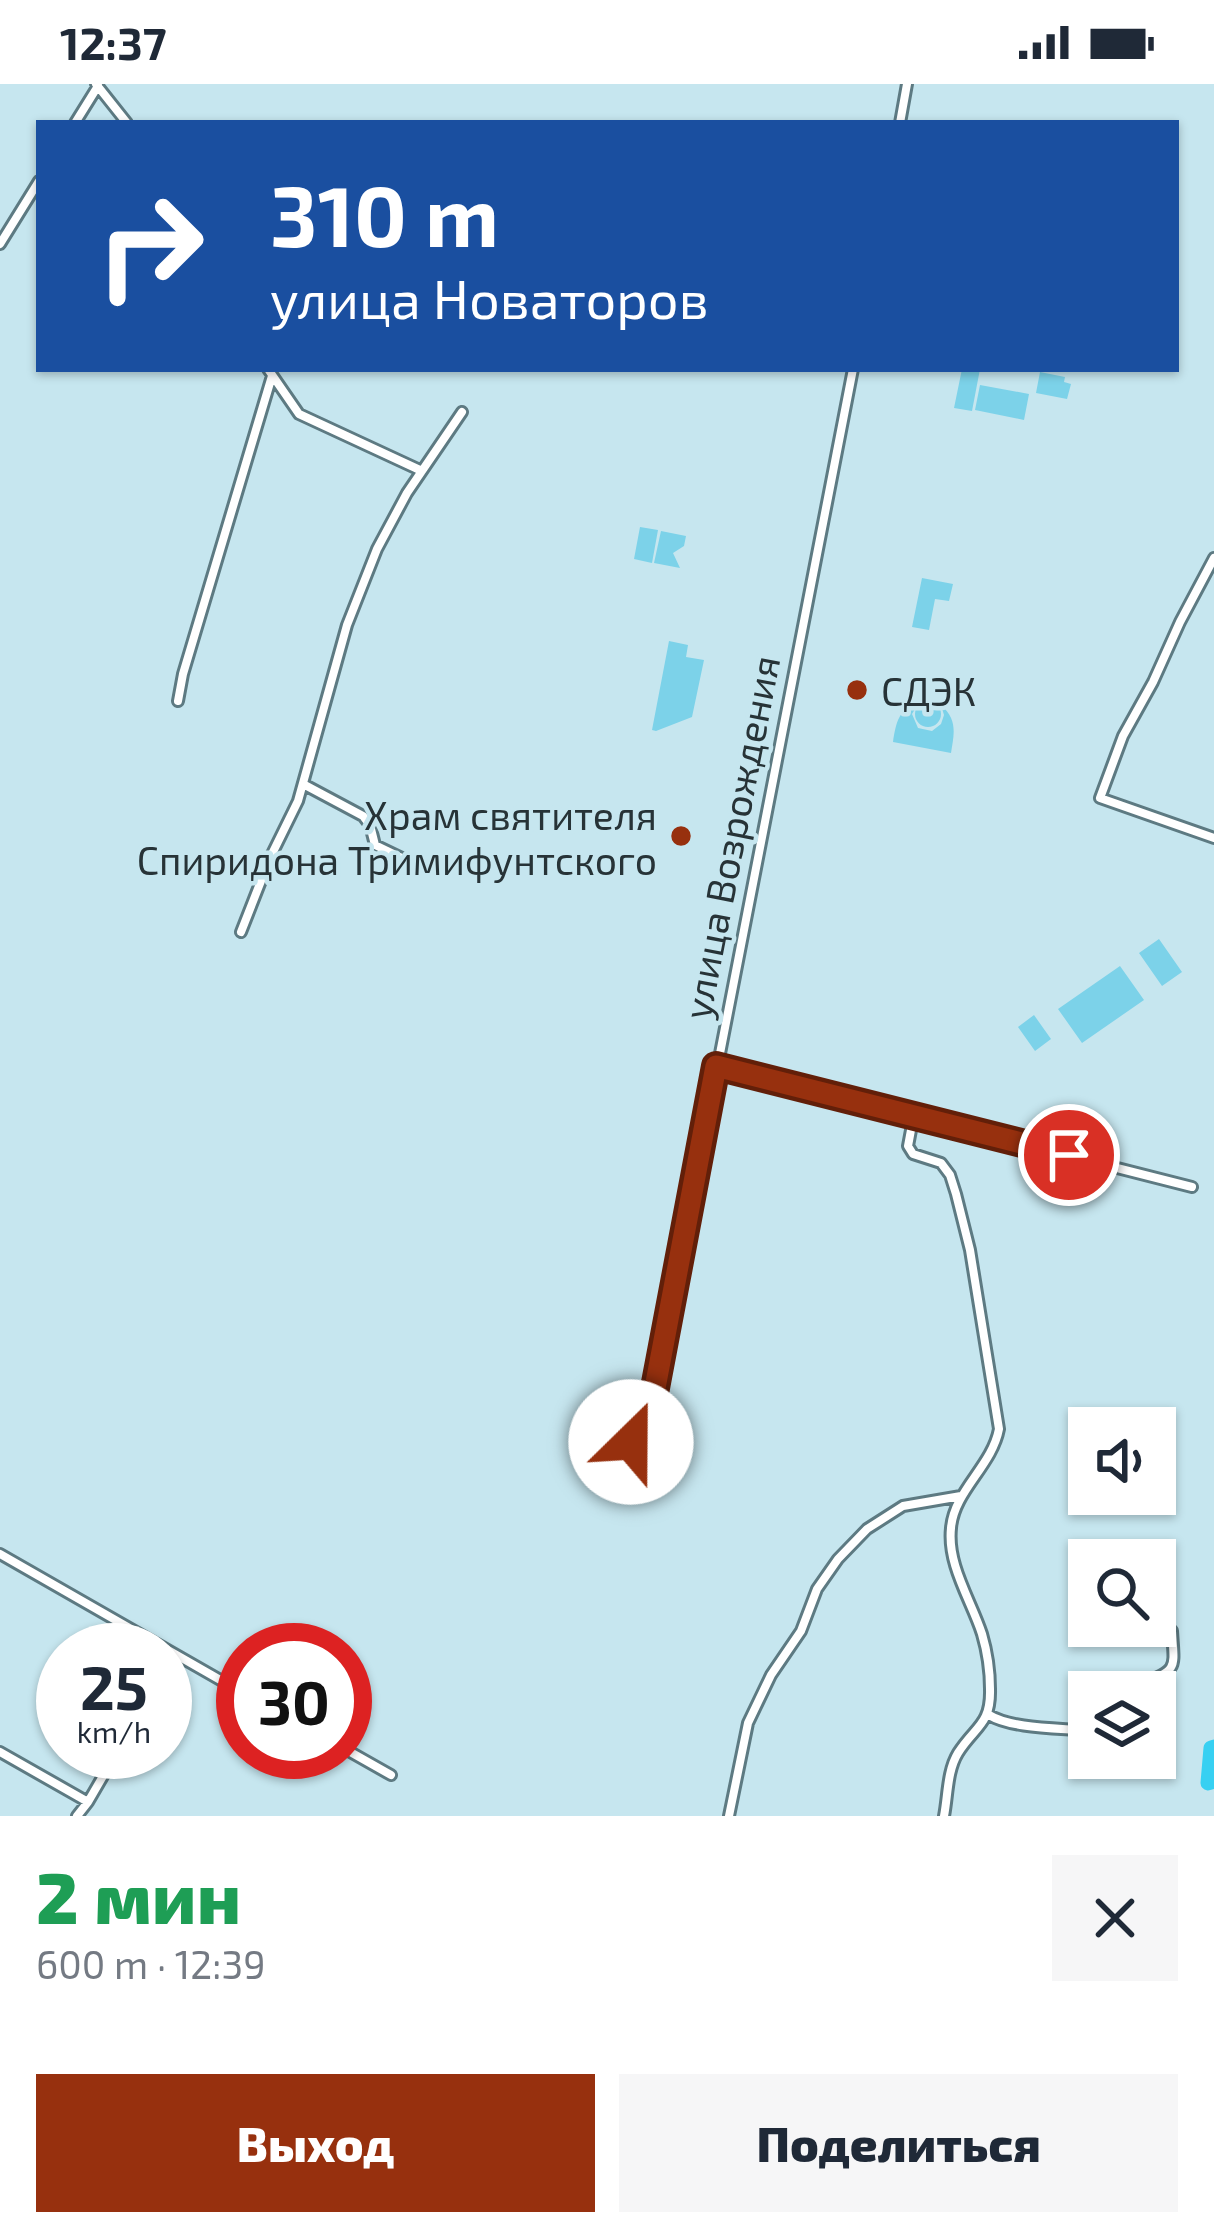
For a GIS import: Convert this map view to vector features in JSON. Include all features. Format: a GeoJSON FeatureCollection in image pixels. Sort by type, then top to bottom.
{"type":"FeatureCollection","features":[{"type":"Feature","properties":{"kind":"street"},"geometry":{"type":"LineString","coordinates":[[901,120],[907,84]]}},
{"type":"Feature","properties":{"kind":"street"},"geometry":{"type":"LineString","coordinates":[[77,120],[97,85],[125,120]]}},
{"type":"Feature","properties":{"kind":"street"},"geometry":{"type":"LineString","coordinates":[[0,244],[36,186]]}},
{"type":"Feature","properties":{"kind":"street","name":"улица Возрождения"},"geometry":{"type":"LineString","coordinates":[[655,1388],[656,1403],[674,1423],[678,1436],[672,1452],[655,1460],[638,1454],[630,1438],[655,1388],[853,372]]}},
{"type":"Feature","properties":{"kind":"street"},"geometry":{"type":"LineString","coordinates":[[270,373],[299,414],[422,471]]}},
{"type":"Feature","properties":{"kind":"street"},"geometry":{"type":"LineString","coordinates":[[178,701],[270,373]]}},
{"type":"Feature","properties":{"kind":"street"},"geometry":{"type":"LineString","coordinates":[[241,932],[298,801],[347,625],[388,524],[463,412]]}},
{"type":"Feature","properties":{"kind":"street"},"geometry":{"type":"LineString","coordinates":[[1214,558],[1123,736],[1100,797],[1214,838]]}},
{"type":"Feature","properties":{"kind":"street"},"geometry":{"type":"LineString","coordinates":[[304,784],[368,819],[375,845],[404,859]]}},
{"type":"Feature","properties":{"kind":"street"},"geometry":{"type":"LineString","coordinates":[[716,1066],[1192,1187]]}},
{"type":"Feature","properties":{"kind":"street"},"geometry":{"type":"LineString","coordinates":[[914,1114],[908,1146],[913,1154],[940,1163],[956,1194],[970,1250],[999,1429],[997,1442],[963,1496],[951,1526],[952,1554],[983,1638],[990,1691],[988,1715],[952,1768],[944,1816]]}},
{"type":"Feature","properties":{"kind":"street"},"geometry":{"type":"LineString","coordinates":[[729,1816],[748,1723],[801,1631],[817,1588],[838,1559],[867,1528],[903,1506],[963,1496]]}},
{"type":"Feature","properties":{"kind":"street"},"geometry":{"type":"LineString","coordinates":[[0,1554],[120,1623]]}},
{"type":"Feature","properties":{"kind":"street"},"geometry":{"type":"LineString","coordinates":[[988,1715],[1068,1729]]}},
{"type":"Feature","properties":{"kind":"street"},"geometry":{"type":"LineString","coordinates":[[0,1752],[88,1802]]}},
{"type":"Feature","properties":{"kind":"street"},"geometry":{"type":"LineString","coordinates":[[372,1763],[392,1774]]}},
{"type":"Feature","properties":{"kind":"street"},"geometry":{"type":"LineString","coordinates":[[77,1816],[101,1779]]}},
{"type":"Feature","properties":{"kind":"shaded area"},"geometry":{"type":"Polygon","coordinates":[[[961,372],[979,372],[972,411],[954,408],[961,372]]]}},
{"type":"Feature","properties":{"kind":"shaded area"},"geometry":{"type":"Polygon","coordinates":[[[1040,372],[1065,377],[1064,382],[1071,384],[1067,399],[1036,393],[1040,372]]]}},
{"type":"Feature","properties":{"kind":"shaded area"},"geometry":{"type":"Polygon","coordinates":[[[980,385],[1029,394],[1024,420],[975,410],[980,385]]]}},
{"type":"Feature","properties":{"kind":"shaded area"},"geometry":{"type":"Polygon","coordinates":[[[640,527],[658,530],[652,563],[634,559],[640,527]]]}},
{"type":"Feature","properties":{"kind":"shaded area"},"geometry":{"type":"Polygon","coordinates":[[[661,531],[686,536],[684,546],[673,553],[680,568],[654,563],[661,531]]]}},
{"type":"Feature","properties":{"kind":"shaded area"},"geometry":{"type":"Polygon","coordinates":[[[922,578],[953,584],[949,601],[935,599],[929,630],[912,627],[922,578]]]}},
{"type":"Feature","properties":{"kind":"shaded area"},"geometry":{"type":"Polygon","coordinates":[[[669,641],[688,645],[686,657],[704,660],[692,717],[656,731],[652,730],[669,641]]]}},
{"type":"Feature","properties":{"kind":"shaded area"},"geometry":{"type":"Polygon","coordinates":[[[920,701],[912,714],[918,728],[932,731],[941,724],[941,705],[950,716],[951,753],[893,742],[900,717],[920,701]]]}},
{"type":"Feature","properties":{"kind":"shaded area"},"geometry":{"type":"Polygon","coordinates":[[[928,701],[941,714],[928,727],[915,714],[928,701]]]}},
{"type":"Feature","properties":{"kind":"shaded area"},"geometry":{"type":"Polygon","coordinates":[[[1159,939],[1182,972],[1162,986],[1139,953],[1159,939]]]}},
{"type":"Feature","properties":{"kind":"shaded area"},"geometry":{"type":"Polygon","coordinates":[[[1120,966],[1144,1000],[1082,1043],[1058,1009],[1120,966]]]}},
{"type":"Feature","properties":{"kind":"shaded area"},"geometry":{"type":"Polygon","coordinates":[[[1034,1015],[1051,1039],[1035,1051],[1018,1027],[1034,1015]]]}},
{"type":"Feature","properties":{"kind":"waterway"},"geometry":{"type":"LineString","coordinates":[[1214,1747],[1208,1783],[1214,1781]]}},
{"type":"Feature","properties":{"kind":"place","name":"СДЭК"},"geometry":{"type":"Point","coordinates":[857,690]}},
{"type":"Feature","properties":{"kind":"place","name":"Храм святителя Спиридона Тримифунтского"},"geometry":{"type":"Point","coordinates":[681,836]}},
{"type":"Feature","properties":{"kind":"route"},"geometry":{"type":"LineString","coordinates":[[631,1442],[633,1424],[655,1388],[716,1066],[1069,1155]]}}]}
